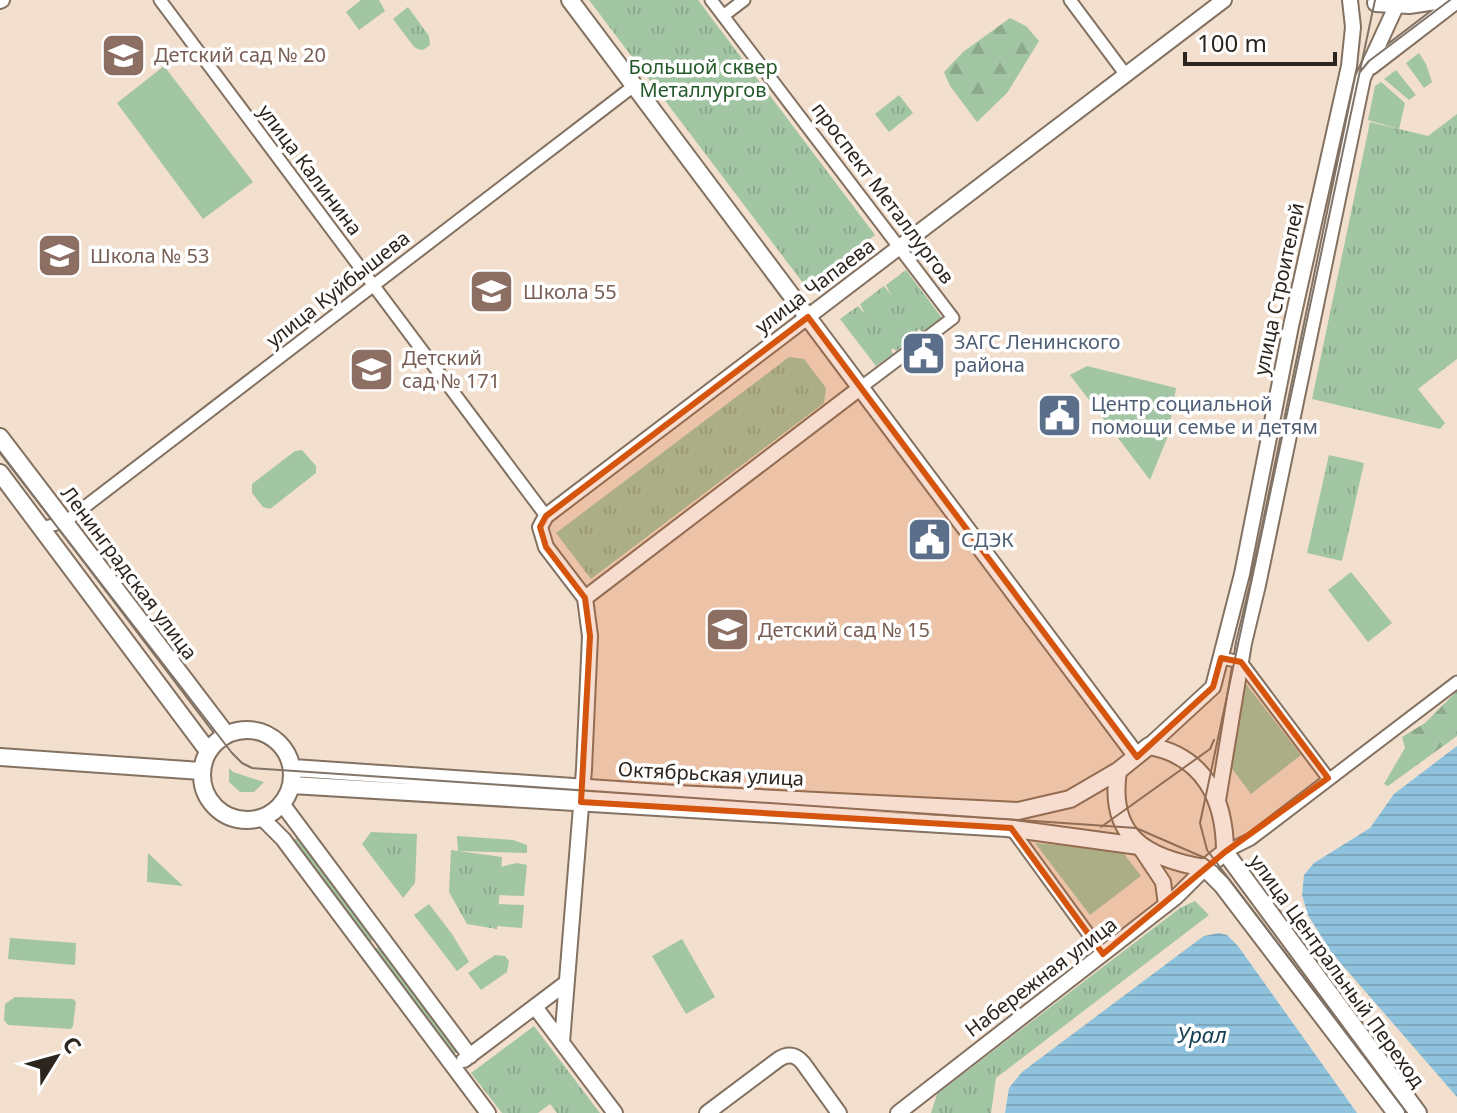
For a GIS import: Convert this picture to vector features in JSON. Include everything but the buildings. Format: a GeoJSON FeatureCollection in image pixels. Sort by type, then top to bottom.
{"type":"FeatureCollection","features":[{"type":"Feature","properties":{"kind":"main road"},"geometry":{"type":"LineString","coordinates":[[570,0],[860,388],[1142,750],[1183,756],[1202,775],[1218,800],[1225,824],[1225,852],[1205,868],[1174,863],[1139,846],[1126,829],[1118,813],[1115,791],[1118,771],[1142,750]]}},
{"type":"Feature","properties":{"kind":"main road"},"geometry":{"type":"LineString","coordinates":[[1372,2],[1442,0]]}},
{"type":"Feature","properties":{"kind":"main road","name":"Ленинградская улица"},"geometry":{"type":"LineString","coordinates":[[0,437],[226,734]]}},
{"type":"Feature","properties":{"kind":"main road"},"geometry":{"type":"LineString","coordinates":[[0,473],[208,751]]}},
{"type":"Feature","properties":{"kind":"main road"},"geometry":{"type":"LineString","coordinates":[[249,729],[269,735],[285,749],[293,768],[292,785],[283,805],[262,818],[243,822],[225,816],[206,797],[201,771],[208,751],[226,734],[249,729]]}},
{"type":"Feature","properties":{"kind":"main road"},"geometry":{"type":"LineString","coordinates":[[0,757],[201,771]]}},
{"type":"Feature","properties":{"kind":"main road","name":"Октябрьская улица"},"geometry":{"type":"LineString","coordinates":[[293,768],[1011,828],[1139,846]]}},
{"type":"Feature","properties":{"kind":"main road","name":"Октябрьская улица"},"geometry":{"type":"LineString","coordinates":[[292,785],[1018,811],[1070,799],[1118,771]]}},
{"type":"Feature","properties":{"kind":"main road","name":"улица Центральный Переход"},"geometry":{"type":"LineString","coordinates":[[1225,852],[1418,1113]]}},
{"type":"Feature","properties":{"kind":"main road","name":"улица Центральный Переход"},"geometry":{"type":"LineString","coordinates":[[1205,868],[1231,896],[1396,1113]]}},
{"type":"Feature","properties":{"kind":"street","name":"улица Калинина"},"geometry":{"type":"LineString","coordinates":[[160,0],[546,516]]}},
{"type":"Feature","properties":{"kind":"street","name":"проспект Металлургов"},"geometry":{"type":"LineString","coordinates":[[711,0],[953,318],[860,388]]}},
{"type":"Feature","properties":{"kind":"street"},"geometry":{"type":"LineString","coordinates":[[723,16],[744,0]]}},
{"type":"Feature","properties":{"kind":"street"},"geometry":{"type":"LineString","coordinates":[[1070,0],[1126,75]]}},
{"type":"Feature","properties":{"kind":"street","name":"улица Чапаева"},"geometry":{"type":"LineString","coordinates":[[546,516],[1224,0]]}},
{"type":"Feature","properties":{"kind":"street"},"geometry":{"type":"LineString","coordinates":[[1365,72],[1457,1]]}},
{"type":"Feature","properties":{"kind":"street","name":"улица Строителей"},"geometry":{"type":"LineString","coordinates":[[1218,800],[1241,662],[1365,72],[1372,2]]}},
{"type":"Feature","properties":{"kind":"street","name":"улица Строителей"},"geometry":{"type":"LineString","coordinates":[[1142,750],[1213,687],[1242,574],[1291,326],[1349,66],[1353,27],[1372,2]]}},
{"type":"Feature","properties":{"kind":"street","name":"улица Куйбышева"},"geometry":{"type":"LineString","coordinates":[[41,528],[65,522],[635,85]]}},
{"type":"Feature","properties":{"kind":"street"},"geometry":{"type":"LineString","coordinates":[[585,598],[860,388]]}},
{"type":"Feature","properties":{"kind":"street"},"geometry":{"type":"LineString","coordinates":[[546,516],[540,527],[546,547],[585,598],[590,636],[582,794],[562,1042]]}},
{"type":"Feature","properties":{"kind":"street"},"geometry":{"type":"LineString","coordinates":[[56,547],[65,522]]}},
{"type":"Feature","properties":{"kind":"street"},"geometry":{"type":"LineString","coordinates":[[1221,658],[1241,662],[1328,778]]}},
{"type":"Feature","properties":{"kind":"street"},"geometry":{"type":"LineString","coordinates":[[1225,852],[1251,839],[1457,682]]}},
{"type":"Feature","properties":{"kind":"street"},"geometry":{"type":"LineString","coordinates":[[283,805],[470,1056]]}},
{"type":"Feature","properties":{"kind":"street"},"geometry":{"type":"LineString","coordinates":[[262,818],[283,839],[488,1113]]}},
{"type":"Feature","properties":{"kind":"street"},"geometry":{"type":"LineString","coordinates":[[1011,828],[1103,954]]}},
{"type":"Feature","properties":{"kind":"street"},"geometry":{"type":"LineString","coordinates":[[1139,846],[1163,882],[1166,905]]}},
{"type":"Feature","properties":{"kind":"street","name":"Набережная улица"},"geometry":{"type":"LineString","coordinates":[[898,1113],[1166,905],[1205,868]]}},
{"type":"Feature","properties":{"kind":"street"},"geometry":{"type":"LineString","coordinates":[[454,1068],[566,983]]}},
{"type":"Feature","properties":{"kind":"street"},"geometry":{"type":"LineString","coordinates":[[535,1007],[615,1113]]}},
{"type":"Feature","properties":{"kind":"street"},"geometry":{"type":"LineString","coordinates":[[707,1113],[779,1059],[789,1055],[799,1058],[839,1113]]}},
{"type":"Feature","properties":{"kind":"highlighted area"},"geometry":{"type":"Polygon","coordinates":[[[808,317],[1137,757],[1213,687],[1221,658],[1241,662],[1328,778],[1225,852],[1103,954],[1011,828],[581,802],[590,636],[585,598],[546,547],[540,527],[546,516],[808,317]]]}},
{"type":"Feature","properties":{"kind":"green space"},"geometry":{"type":"Polygon","coordinates":[[[361,0],[379,0],[385,11],[359,30],[346,12],[361,0]]]}},
{"type":"Feature","properties":{"kind":"green space","name":"Большой сквер Металлургов"},"geometry":{"type":"Polygon","coordinates":[[[589,0],[698,0],[875,235],[806,287],[589,0]]]}},
{"type":"Feature","properties":{"kind":"green space"},"geometry":{"type":"Polygon","coordinates":[[[408,7],[429,36],[430,45],[423,50],[414,47],[393,19],[408,7]]]}},
{"type":"Feature","properties":{"kind":"green space"},"geometry":{"type":"Polygon","coordinates":[[[1010,18],[1026,26],[1039,41],[1007,93],[977,122],[950,86],[944,72],[963,52],[1010,18]]]}},
{"type":"Feature","properties":{"kind":"green space"},"geometry":{"type":"Polygon","coordinates":[[[1419,53],[1432,82],[1424,88],[1406,63],[1419,53]]]}},
{"type":"Feature","properties":{"kind":"green space"},"geometry":{"type":"Polygon","coordinates":[[[164,66],[253,182],[203,219],[117,103],[164,66]]]}},
{"type":"Feature","properties":{"kind":"green space"},"geometry":{"type":"Polygon","coordinates":[[[1396,70],[1416,95],[1409,100],[1384,79],[1396,70]]]}},
{"type":"Feature","properties":{"kind":"green space"},"geometry":{"type":"Polygon","coordinates":[[[1381,82],[1405,103],[1399,129],[1368,120],[1375,86],[1381,82]]]}},
{"type":"Feature","properties":{"kind":"green space"},"geometry":{"type":"Polygon","coordinates":[[[899,95],[913,113],[889,132],[875,114],[899,95]]]}},
{"type":"Feature","properties":{"kind":"green space"},"geometry":{"type":"Polygon","coordinates":[[[1457,114],[1457,359],[1418,389],[1445,423],[1440,429],[1312,399],[1370,122],[1428,136],[1457,114]]]}},
{"type":"Feature","properties":{"kind":"green space"},"geometry":{"type":"Polygon","coordinates":[[[906,270],[942,318],[922,332],[919,329],[919,334],[896,351],[893,348],[893,354],[876,366],[840,319],[858,306],[865,314],[860,304],[884,286],[891,295],[886,285],[906,270]]]}},
{"type":"Feature","properties":{"kind":"green space"},"geometry":{"type":"Polygon","coordinates":[[[789,357],[804,359],[826,388],[824,403],[591,579],[556,533],[789,357]]]}},
{"type":"Feature","properties":{"kind":"green space"},"geometry":{"type":"Polygon","coordinates":[[[1087,366],[1176,388],[1168,436],[1150,480],[1070,375],[1087,366]]]}},
{"type":"Feature","properties":{"kind":"green space"},"geometry":{"type":"Polygon","coordinates":[[[302,450],[316,466],[316,473],[270,509],[263,507],[252,493],[252,484],[295,451],[302,450]]]}},
{"type":"Feature","properties":{"kind":"green space"},"geometry":{"type":"Polygon","coordinates":[[[1329,455],[1364,463],[1342,561],[1307,553],[1329,455]]]}},
{"type":"Feature","properties":{"kind":"green space"},"geometry":{"type":"Polygon","coordinates":[[[1351,572],[1392,623],[1368,642],[1328,590],[1351,572]]]}},
{"type":"Feature","properties":{"kind":"green space"},"geometry":{"type":"Polygon","coordinates":[[[1246,684],[1301,755],[1251,794],[1230,766],[1246,684]]]}},
{"type":"Feature","properties":{"kind":"green space"},"geometry":{"type":"Polygon","coordinates":[[[1457,691],[1457,736],[1388,786],[1384,784],[1405,748],[1402,737],[1425,723],[1457,691]]]}},
{"type":"Feature","properties":{"kind":"green space"},"geometry":{"type":"Polygon","coordinates":[[[229,768],[264,782],[254,792],[240,792],[229,782],[229,768]]]}},
{"type":"Feature","properties":{"kind":"green space"},"geometry":{"type":"Polygon","coordinates":[[[371,832],[417,834],[415,883],[403,898],[362,844],[371,832]]]}},
{"type":"Feature","properties":{"kind":"green space"},"geometry":{"type":"Polygon","coordinates":[[[457,836],[513,840],[527,845],[527,853],[458,851],[457,836]]]}},
{"type":"Feature","properties":{"kind":"green space"},"geometry":{"type":"Polygon","coordinates":[[[298,837],[374,939],[366,945],[289,844],[298,837]]]}},
{"type":"Feature","properties":{"kind":"green space"},"geometry":{"type":"Polygon","coordinates":[[[1035,843],[1121,850],[1141,876],[1090,915],[1035,843]]]}},
{"type":"Feature","properties":{"kind":"green space"},"geometry":{"type":"Polygon","coordinates":[[[386,845],[405,847],[403,874],[398,875],[383,850],[386,845]]]}},
{"type":"Feature","properties":{"kind":"green space"},"geometry":{"type":"Polygon","coordinates":[[[451,850],[502,857],[497,929],[467,924],[449,892],[451,850]]]}},
{"type":"Feature","properties":{"kind":"green space"},"geometry":{"type":"Polygon","coordinates":[[[148,853],[183,886],[147,882],[148,853]]]}},
{"type":"Feature","properties":{"kind":"green space"},"geometry":{"type":"Polygon","coordinates":[[[517,863],[527,865],[524,896],[497,895],[500,867],[517,863]]]}},
{"type":"Feature","properties":{"kind":"green space"},"geometry":{"type":"Polygon","coordinates":[[[1195,901],[1209,915],[996,1078],[991,1113],[931,1113],[937,1094],[1180,908],[1195,901]]]}},
{"type":"Feature","properties":{"kind":"green space"},"geometry":{"type":"Polygon","coordinates":[[[429,904],[469,962],[457,971],[414,915],[429,904]]]}},
{"type":"Feature","properties":{"kind":"green space"},"geometry":{"type":"Polygon","coordinates":[[[496,904],[524,905],[522,928],[497,926],[496,904]]]}},
{"type":"Feature","properties":{"kind":"green space"},"geometry":{"type":"Polygon","coordinates":[[[10,938],[76,943],[75,965],[8,959],[10,938]]]}},
{"type":"Feature","properties":{"kind":"green space"},"geometry":{"type":"Polygon","coordinates":[[[682,939],[715,997],[686,1014],[652,956],[682,939]]]}},
{"type":"Feature","properties":{"kind":"green space"},"geometry":{"type":"Polygon","coordinates":[[[380,946],[459,1050],[450,1057],[371,952],[380,946]]]}},
{"type":"Feature","properties":{"kind":"green space"},"geometry":{"type":"Polygon","coordinates":[[[495,955],[505,956],[509,961],[507,972],[481,990],[468,973],[495,955]]]}},
{"type":"Feature","properties":{"kind":"green space"},"geometry":{"type":"Polygon","coordinates":[[[15,997],[73,999],[76,1002],[73,1026],[71,1029],[8,1025],[4,1020],[5,1004],[15,997]]]}},
{"type":"Feature","properties":{"kind":"green space"},"geometry":{"type":"Polygon","coordinates":[[[534,1026],[600,1113],[557,1113],[550,1104],[538,1113],[502,1113],[471,1073],[534,1026]]]}},
{"type":"Feature","properties":{"kind":"water"},"geometry":{"type":"Polygon","coordinates":[[[1457,746],[1457,1097],[1331,952],[1308,915],[1302,895],[1304,875],[1314,863],[1370,828],[1394,794],[1457,746]]]}},
{"type":"Feature","properties":{"kind":"water","name":"Урал"},"geometry":{"type":"Polygon","coordinates":[[[1227,935],[1238,946],[1357,1113],[1005,1113],[1009,1088],[1022,1072],[1204,936],[1227,935]]]}},
{"type":"Feature","properties":{"kind":"tram line"},"geometry":{"type":"LineString","coordinates":[[1375,0],[1200,823],[1207,850],[1407,1113]]}},
{"type":"Feature","properties":{"kind":"tram line"},"geometry":{"type":"LineString","coordinates":[[1360,72],[1369,61],[1450,0]]}},
{"type":"Feature","properties":{"kind":"tram line"},"geometry":{"type":"LineString","coordinates":[[0,453],[232,753],[252,768],[1136,828],[1205,858],[1223,871]]}},
{"type":"Feature","properties":{"kind":"tram line"},"geometry":{"type":"LineString","coordinates":[[1101,827],[1210,749],[1214,740]]}},
{"type":"Feature","properties":{"kind":"place","name":"Детский сад № 20"},"geometry":{"type":"Point","coordinates":[123,55]}},
{"type":"Feature","properties":{"kind":"place","name":"Школа № 53"},"geometry":{"type":"Point","coordinates":[59,256]}},
{"type":"Feature","properties":{"kind":"place","name":"Школа 55"},"geometry":{"type":"Point","coordinates":[492,292]}},
{"type":"Feature","properties":{"kind":"place","name":"ЗАГС Ленинского района"},"geometry":{"type":"Point","coordinates":[923,354]}},
{"type":"Feature","properties":{"kind":"place","name":"Детский сад № 171"},"geometry":{"type":"Point","coordinates":[371,369]}},
{"type":"Feature","properties":{"kind":"place","name":"Центр социальной помощи семье и детям"},"geometry":{"type":"Point","coordinates":[1060,416]}},
{"type":"Feature","properties":{"kind":"place","name":"СДЭК"},"geometry":{"type":"Point","coordinates":[930,540]}},
{"type":"Feature","properties":{"kind":"place","name":"Детский сад № 15"},"geometry":{"type":"Point","coordinates":[727,630]}}]}
